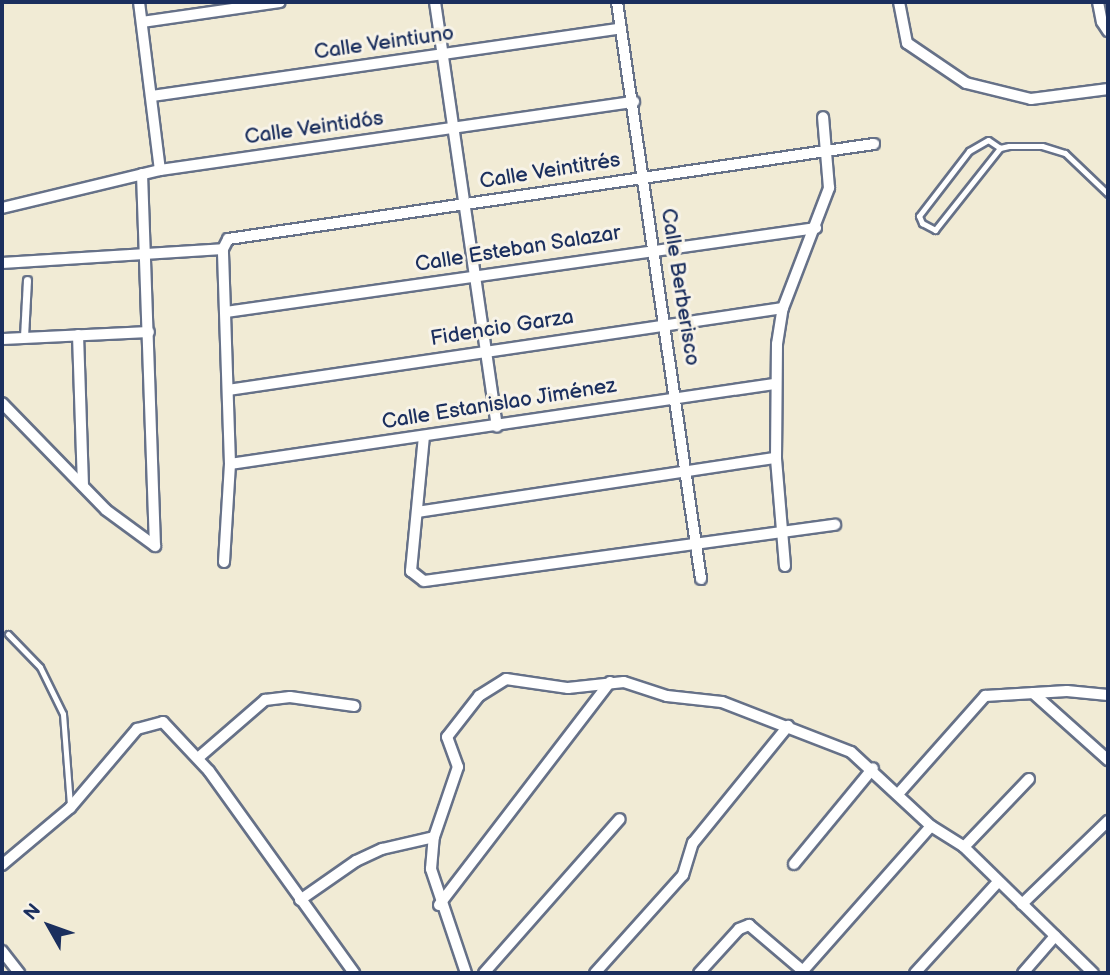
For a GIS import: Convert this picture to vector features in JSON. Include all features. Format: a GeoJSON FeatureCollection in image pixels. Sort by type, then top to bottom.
{"type":"FeatureCollection","features":[{"type":"Feature","properties":{"kind":"street"},"geometry":{"type":"LineString","coordinates":[[139,2],[160,170]]}},
{"type":"Feature","properties":{"kind":"street"},"geometry":{"type":"LineString","coordinates":[[142,22],[279,2]]}},
{"type":"Feature","properties":{"kind":"street"},"geometry":{"type":"LineString","coordinates":[[435,2],[483,351],[497,426]]}},
{"type":"Feature","properties":{"kind":"street","name":"Calle Berberisco"},"geometry":{"type":"LineString","coordinates":[[617,2],[677,396],[684,472],[701,579]]}},
{"type":"Feature","properties":{"kind":"street"},"geometry":{"type":"LineString","coordinates":[[899,2],[906,43],[930,63],[966,83],[1031,99],[1107,93]]}},
{"type":"Feature","properties":{"kind":"street"},"geometry":{"type":"LineString","coordinates":[[1098,2],[1108,31]]}},
{"type":"Feature","properties":{"kind":"street","name":"Calle Veintiuno"},"geometry":{"type":"LineString","coordinates":[[152,96],[621,28]]}},
{"type":"Feature","properties":{"kind":"street","name":"Calle Veintidós"},"geometry":{"type":"LineString","coordinates":[[2,208],[160,170],[634,102]]}},
{"type":"Feature","properties":{"kind":"street"},"geometry":{"type":"LineString","coordinates":[[785,566],[776,458],[774,384],[783,308],[816,228],[829,188],[828,149],[823,117]]}},
{"type":"Feature","properties":{"kind":"street","name":"Calle Veintitrés"},"geometry":{"type":"LineString","coordinates":[[223,249],[233,237],[828,149],[874,145]]}},
{"type":"Feature","properties":{"kind":"street"},"geometry":{"type":"LineString","coordinates":[[2,403],[121,524],[155,546],[142,174]]}},
{"type":"Feature","properties":{"kind":"street","name":"Calle Esteban Salazar"},"geometry":{"type":"LineString","coordinates":[[226,312],[655,248],[816,228]]}},
{"type":"Feature","properties":{"kind":"street"},"geometry":{"type":"LineString","coordinates":[[2,263],[223,249],[230,464],[224,562]]}},
{"type":"Feature","properties":{"kind":"street"},"geometry":{"type":"LineString","coordinates":[[24,337],[27,280]]}},
{"type":"Feature","properties":{"kind":"street","name":"Fidencio Garza"},"geometry":{"type":"LineString","coordinates":[[228,390],[666,323],[783,308]]}},
{"type":"Feature","properties":{"kind":"street"},"geometry":{"type":"LineString","coordinates":[[2,339],[149,332]]}},
{"type":"Feature","properties":{"kind":"street"},"geometry":{"type":"LineString","coordinates":[[78,335],[83,486]]}},
{"type":"Feature","properties":{"kind":"street","name":"Calle Estanislao Jiménez"},"geometry":{"type":"LineString","coordinates":[[230,464],[497,426],[677,396],[774,384]]}},
{"type":"Feature","properties":{"kind":"street"},"geometry":{"type":"LineString","coordinates":[[424,436],[411,571],[417,580],[430,582],[835,525]]}},
{"type":"Feature","properties":{"kind":"street"},"geometry":{"type":"LineString","coordinates":[[417,512],[776,458]]}},
{"type":"Feature","properties":{"kind":"street"},"geometry":{"type":"LineString","coordinates":[[466,973],[439,905],[431,869],[434,837],[458,767],[449,732],[488,688],[506,679],[568,688],[624,682],[667,696],[722,702],[852,752],[873,768],[931,826],[964,847],[1093,973]]}},
{"type":"Feature","properties":{"kind":"street"},"geometry":{"type":"LineString","coordinates":[[439,905],[610,682]]}},
{"type":"Feature","properties":{"kind":"street"},"geometry":{"type":"LineString","coordinates":[[1033,693],[1108,760]]}},
{"type":"Feature","properties":{"kind":"street"},"geometry":{"type":"LineString","coordinates":[[899,793],[979,699],[992,694],[1108,695]]}},
{"type":"Feature","properties":{"kind":"street"},"geometry":{"type":"LineString","coordinates":[[198,758],[265,700],[290,697],[354,706]]}},
{"type":"Feature","properties":{"kind":"street"},"geometry":{"type":"LineString","coordinates":[[3,862],[70,808],[137,729],[151,722],[163,722],[198,758],[354,973]]}},
{"type":"Feature","properties":{"kind":"street"},"geometry":{"type":"LineString","coordinates":[[595,973],[683,875],[693,843],[788,726]]}},
{"type":"Feature","properties":{"kind":"street"},"geometry":{"type":"LineString","coordinates":[[794,864],[873,768]]}},
{"type":"Feature","properties":{"kind":"street"},"geometry":{"type":"LineString","coordinates":[[964,847],[1029,779]]}},
{"type":"Feature","properties":{"kind":"street"},"geometry":{"type":"LineString","coordinates":[[484,973],[620,819]]}},
{"type":"Feature","properties":{"kind":"street"},"geometry":{"type":"LineString","coordinates":[[1022,904],[1108,821]]}},
{"type":"Feature","properties":{"kind":"street"},"geometry":{"type":"LineString","coordinates":[[699,973],[739,929],[749,925],[802,972],[931,826]]}},
{"type":"Feature","properties":{"kind":"street"},"geometry":{"type":"LineString","coordinates":[[300,900],[356,860],[382,849],[434,837]]}},
{"type":"Feature","properties":{"kind":"street"},"geometry":{"type":"LineString","coordinates":[[915,973],[998,883]]}},
{"type":"Feature","properties":{"kind":"street"},"geometry":{"type":"LineString","coordinates":[[1023,973],[1055,936]]}},
{"type":"Feature","properties":{"kind":"street"},"geometry":{"type":"LineString","coordinates":[[2,951],[19,973]]}},
{"type":"Feature","properties":{"kind":"lane"},"geometry":{"type":"LineString","coordinates":[[1000,148],[935,230],[922,223],[919,216],[969,150],[988,140],[1000,148],[1042,146],[1065,153],[1108,194]]}},
{"type":"Feature","properties":{"kind":"lane"},"geometry":{"type":"LineString","coordinates":[[8,634],[40,667],[63,713],[70,808]]}}]}
